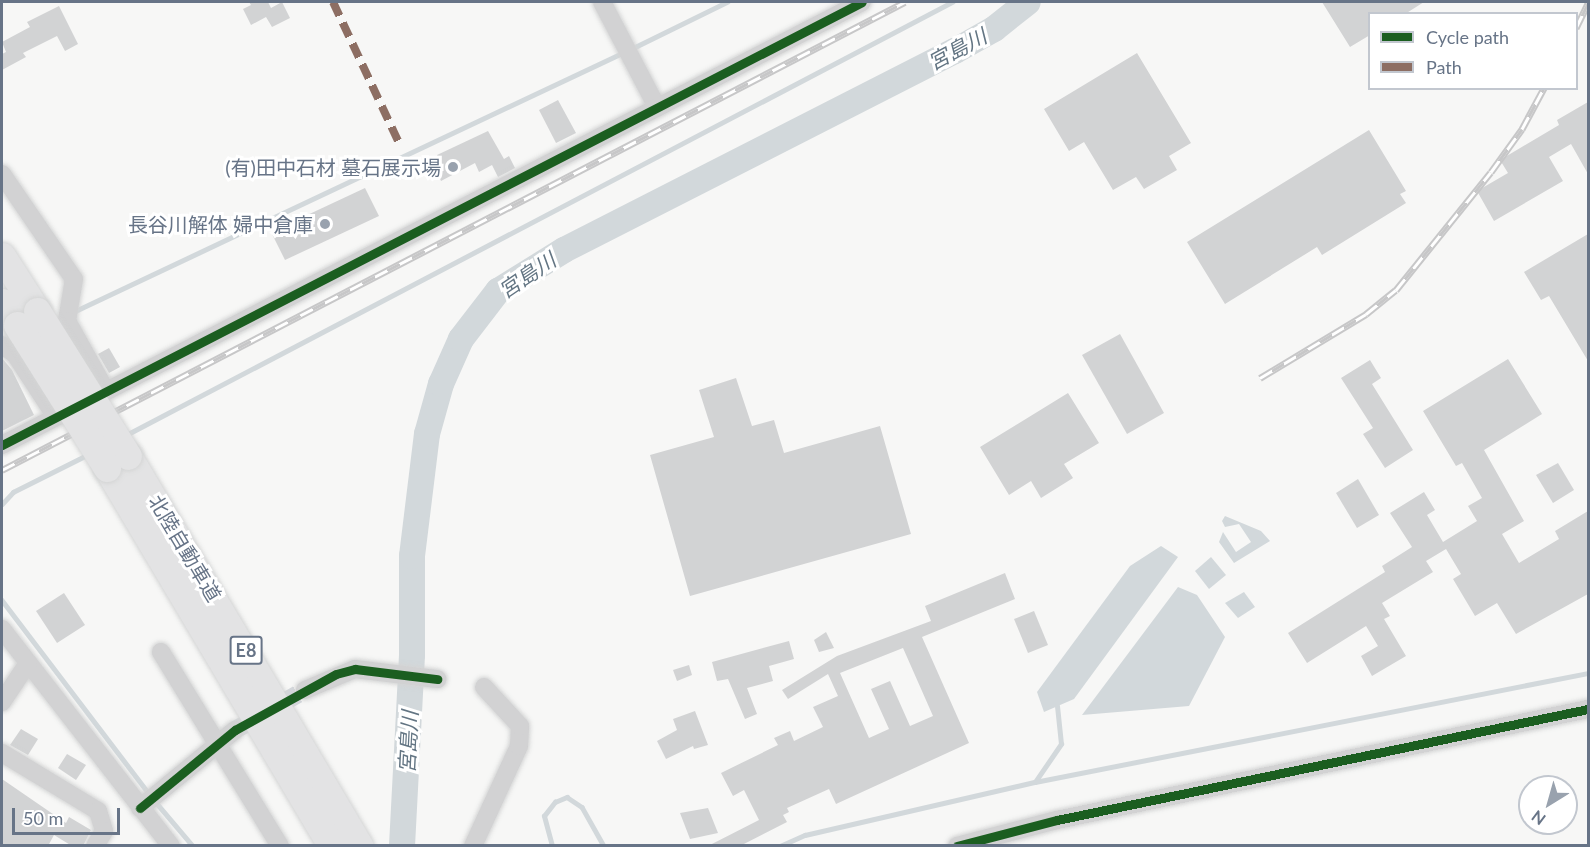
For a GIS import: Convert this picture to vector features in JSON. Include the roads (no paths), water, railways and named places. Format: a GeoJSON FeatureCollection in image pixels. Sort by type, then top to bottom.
{"type":"FeatureCollection","features":[{"type":"Feature","properties":{"kind":"highway","name":"北陸自動車道"},"geometry":{"type":"LineString","coordinates":[[2,256],[19,327]]}},
{"type":"Feature","properties":{"kind":"highway","name":"北陸自動車道"},"geometry":{"type":"LineString","coordinates":[[2,302],[118,462],[360,846]]}},
{"type":"Feature","properties":{"kind":"highway","name":"北陸自動車道"},"geometry":{"type":"LineString","coordinates":[[118,462],[331,846]]}},
{"type":"Feature","properties":{"kind":"street"},"geometry":{"type":"LineString","coordinates":[[602,2],[657,107]]}},
{"type":"Feature","properties":{"kind":"street"},"geometry":{"type":"LineString","coordinates":[[2,445],[862,2]]}},
{"type":"Feature","properties":{"kind":"street"},"geometry":{"type":"LineString","coordinates":[[2,174],[74,279],[67,321],[106,391]]}},
{"type":"Feature","properties":{"kind":"street"},"geometry":{"type":"LineString","coordinates":[[19,327],[15,354],[56,417]]}},
{"type":"Feature","properties":{"kind":"street"},"geometry":{"type":"LineString","coordinates":[[2,629],[171,846]]}},
{"type":"Feature","properties":{"kind":"street"},"geometry":{"type":"LineString","coordinates":[[161,652],[280,846]]}},
{"type":"Feature","properties":{"kind":"street"},"geometry":{"type":"LineString","coordinates":[[2,702],[28,663]]}},
{"type":"Feature","properties":{"kind":"street"},"geometry":{"type":"LineString","coordinates":[[305,690],[355,669],[387,671],[437,679]]}},
{"type":"Feature","properties":{"kind":"street"},"geometry":{"type":"LineString","coordinates":[[473,846],[519,746],[520,726],[484,687]]}},
{"type":"Feature","properties":{"kind":"street"},"geometry":{"type":"LineString","coordinates":[[957,846],[1057,820],[1588,710]]}},
{"type":"Feature","properties":{"kind":"street"},"geometry":{"type":"LineString","coordinates":[[140,808],[218,747],[235,730]]}},
{"type":"Feature","properties":{"kind":"street"},"geometry":{"type":"LineString","coordinates":[[2,753],[98,811],[104,831],[95,846]]}},
{"type":"Feature","properties":{"kind":"waterway"},"geometry":{"type":"LineString","coordinates":[[633,48],[727,2]]}},
{"type":"Feature","properties":{"kind":"waterway"},"geometry":{"type":"LineString","coordinates":[[126,435],[952,2]]}},
{"type":"Feature","properties":{"kind":"waterway","name":"宮島川"},"geometry":{"type":"LineString","coordinates":[[402,846],[412,655],[412,556],[427,434],[441,384],[461,339],[498,291],[564,250],[955,51],[994,29],[1028,2]]}},
{"type":"Feature","properties":{"kind":"waterway"},"geometry":{"type":"LineString","coordinates":[[71,313],[622,53]]}},
{"type":"Feature","properties":{"kind":"waterway"},"geometry":{"type":"LineString","coordinates":[[2,504],[13,492],[89,454]]}},
{"type":"Feature","properties":{"kind":"waterway"},"geometry":{"type":"LineString","coordinates":[[2,600],[149,794]]}},
{"type":"Feature","properties":{"kind":"waterway"},"geometry":{"type":"LineString","coordinates":[[780,846],[805,835],[1035,782],[1588,673]]}},
{"type":"Feature","properties":{"kind":"waterway"},"geometry":{"type":"LineString","coordinates":[[1035,782],[1061,744],[1057,706]]}},
{"type":"Feature","properties":{"kind":"waterway"},"geometry":{"type":"LineString","coordinates":[[552,846],[544,816],[555,802],[567,797],[582,807],[604,846]]}},
{"type":"Feature","properties":{"kind":"waterway"},"geometry":{"type":"LineString","coordinates":[[154,800],[193,846]]}},
{"type":"Feature","properties":{"kind":"tunnel"},"geometry":{"type":"LineString","coordinates":[[235,730],[305,690]]}},
{"type":"Feature","properties":{"kind":"railway"},"geometry":{"type":"LineString","coordinates":[[2,470],[905,2]]}},
{"type":"Feature","properties":{"kind":"railway"},"geometry":{"type":"LineString","coordinates":[[1578,24],[1588,3]]}},
{"type":"Feature","properties":{"kind":"railway"},"geometry":{"type":"LineString","coordinates":[[1260,378],[1366,314],[1396,290],[1491,172],[1522,129],[1543,90]]}},
{"type":"Feature","properties":{"kind":"place","name":"(有)田中石材 墓石展示場"},"geometry":{"type":"Point","coordinates":[453,167]}},
{"type":"Feature","properties":{"kind":"place","name":"長谷川解体 婦中倉庫"},"geometry":{"type":"Point","coordinates":[325,224]}}]}
